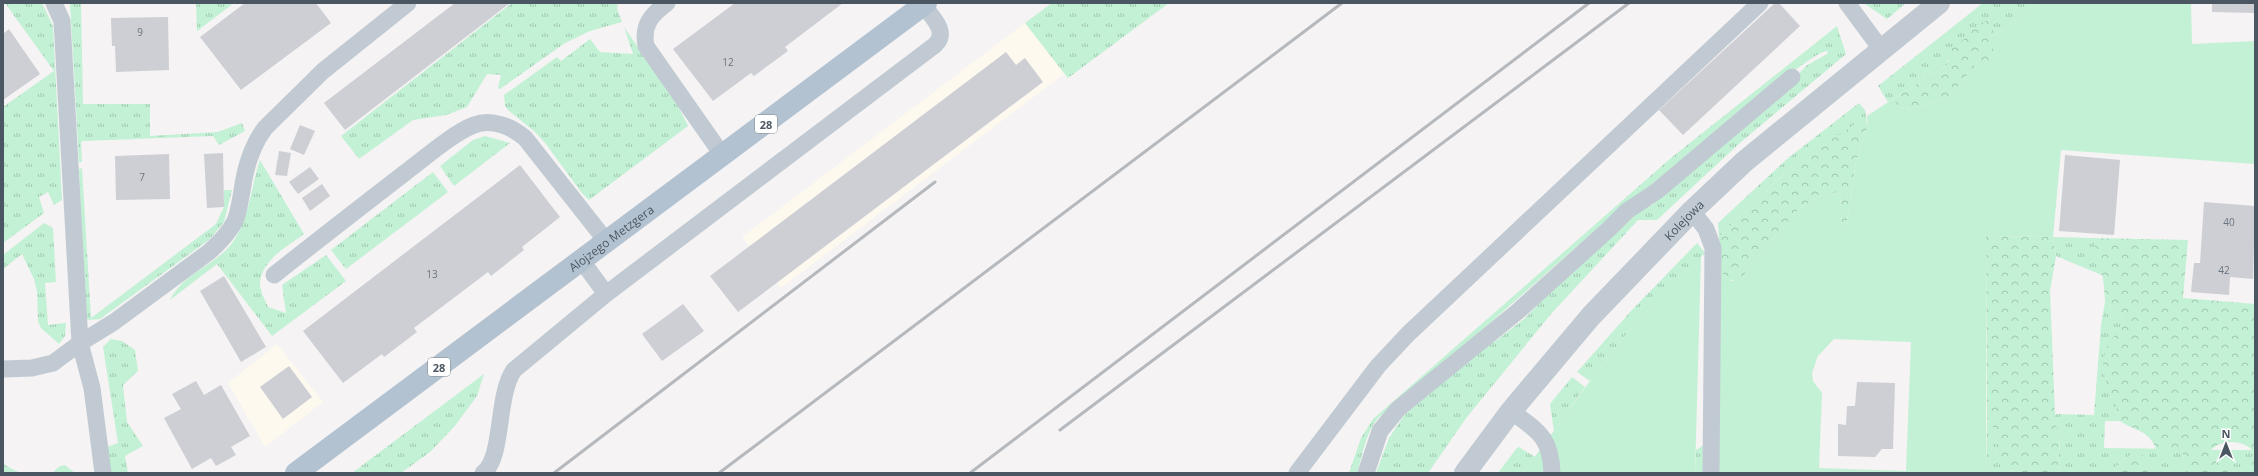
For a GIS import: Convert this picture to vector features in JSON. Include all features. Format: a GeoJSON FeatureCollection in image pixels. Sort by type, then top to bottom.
{"type":"FeatureCollection","features":[{"type":"Feature","properties":{"kind":"main road","name":"Alojzego Metzgera"},"geometry":{"type":"LineString","coordinates":[[296,473],[723,156],[924,4]]}},
{"type":"Feature","properties":{"kind":"street","name":"Kolejowa"},"geometry":{"type":"LineString","coordinates":[[1465,473],[1511,411],[1591,316],[1692,211],[1745,160],[1939,3]]}},
{"type":"Feature","properties":{"kind":"lane"},"geometry":{"type":"LineString","coordinates":[[54,3],[62,21],[80,343],[92,388],[103,473]]}},
{"type":"Feature","properties":{"kind":"lane"},"geometry":{"type":"LineString","coordinates":[[3,369],[32,368],[53,363],[80,343],[114,322],[195,264],[221,240],[237,216],[247,162],[255,144],[265,128],[323,71],[408,3]]}},
{"type":"Feature","properties":{"kind":"lane"},"geometry":{"type":"LineString","coordinates":[[667,3],[650,16],[644,34],[646,46],[723,156]]}},
{"type":"Feature","properties":{"kind":"lane"},"geometry":{"type":"LineString","coordinates":[[1297,473],[1378,366],[1408,334],[1760,3]]}},
{"type":"Feature","properties":{"kind":"lane"},"geometry":{"type":"LineString","coordinates":[[1847,3],[1881,49]]}},
{"type":"Feature","properties":{"kind":"lane"},"geometry":{"type":"LineString","coordinates":[[484,473],[493,461],[505,387],[510,376],[526,359],[606,294],[935,45],[940,38],[940,30],[924,4]]}},
{"type":"Feature","properties":{"kind":"lane"},"geometry":{"type":"LineString","coordinates":[[1366,473],[1380,431],[1398,409],[1517,312],[1609,229],[1622,215],[1657,191],[1792,77]]}},
{"type":"Feature","properties":{"kind":"lane"},"geometry":{"type":"LineString","coordinates":[[274,275],[427,156],[474,124],[486,123],[511,128],[525,138],[607,242]]}},
{"type":"Feature","properties":{"kind":"lane"},"geometry":{"type":"LineString","coordinates":[[1692,211],[1706,229],[1713,248],[1711,473]]}},
{"type":"Feature","properties":{"kind":"lane"},"geometry":{"type":"LineString","coordinates":[[582,261],[606,294]]}},
{"type":"Feature","properties":{"kind":"lane"},"geometry":{"type":"LineString","coordinates":[[1511,411],[1544,439],[1550,450],[1552,473]]}},
{"type":"Feature","properties":{"kind":"shaded area"},"geometry":{"type":"Polygon","coordinates":[[[1025,23],[1064,74],[781,288],[742,237],[1025,23]]]}},
{"type":"Feature","properties":{"kind":"shaded area"},"geometry":{"type":"Polygon","coordinates":[[[277,344],[323,402],[265,447],[228,383],[277,344]]]}},
{"type":"Feature","properties":{"kind":"green space"},"geometry":{"type":"Polygon","coordinates":[[[5,3],[42,3],[53,26],[62,200],[54,205],[48,192],[39,197],[44,213],[3,243],[3,107],[54,71],[5,3]]]}},
{"type":"Feature","properties":{"kind":"green space"},"geometry":{"type":"Polygon","coordinates":[[[70,3],[81,3],[83,104],[150,104],[150,136],[218,132],[242,123],[245,131],[219,145],[213,136],[84,141],[81,142],[82,162],[79,162],[70,3]]]}},
{"type":"Feature","properties":{"kind":"green space"},"geometry":{"type":"Polygon","coordinates":[[[196,3],[234,3],[197,31],[196,3]]]}},
{"type":"Feature","properties":{"kind":"green space"},"geometry":{"type":"Polygon","coordinates":[[[512,3],[618,3],[617,9],[622,22],[590,31],[565,43],[500,89],[498,88],[501,75],[487,74],[467,107],[446,115],[413,120],[359,159],[341,136],[512,3]]]}},
{"type":"Feature","properties":{"kind":"green space"},"geometry":{"type":"Polygon","coordinates":[[[1052,3],[1169,3],[1068,78],[1025,23],[1052,3]]]}},
{"type":"Feature","properties":{"kind":"green space"},"geometry":{"type":"Polygon","coordinates":[[[1906,3],[1887,19],[1865,4],[1906,3]]]}},
{"type":"Feature","properties":{"kind":"green space"},"geometry":{"type":"Polygon","coordinates":[[[1983,3],[2037,3],[1993,37],[1993,28],[1971,31],[1948,60],[1949,64],[1888,102],[1878,86],[1983,3]]]}},
{"type":"Feature","properties":{"kind":"green space"},"geometry":{"type":"Polygon","coordinates":[[[2037,3],[2191,3],[2192,44],[2255,41],[2255,164],[2061,150],[2053,237],[1986,236],[1986,473],[1718,473],[1721,272],[1732,281],[1742,278],[1752,263],[1797,211],[1815,198],[1836,192],[1840,194],[1842,226],[1846,227],[1856,162],[1868,126],[1867,116],[1893,99],[1899,107],[1908,110],[1949,97],[1978,62],[1982,60],[1993,61],[1993,37],[2037,3]],[[1834,339],[1818,356],[1812,373],[1813,381],[1822,393],[1819,468],[1906,471],[1911,342],[1834,339]]]}},
{"type":"Feature","properties":{"kind":"green space"},"geometry":{"type":"Polygon","coordinates":[[[1988,21],[1993,28],[1993,61],[1978,62],[1949,97],[1908,110],[1899,107],[1893,99],[1949,64],[1948,51],[1953,45],[1964,40],[1977,25],[1988,21]]]}},
{"type":"Feature","properties":{"kind":"green space"},"geometry":{"type":"Polygon","coordinates":[[[1837,26],[1846,54],[1741,142],[1657,220],[1638,220],[1551,314],[1467,417],[1428,473],[1376,473],[1389,438],[1405,414],[1477,352],[1497,340],[1525,318],[1566,276],[1644,206],[1652,205],[1784,90],[1806,66],[1827,54],[1828,51],[1812,58],[1799,67],[1615,214],[1463,347],[1380,416],[1371,428],[1368,435],[1357,473],[1349,473],[1361,438],[1373,419],[1671,158],[1837,26]]]}},
{"type":"Feature","properties":{"kind":"green space"},"geometry":{"type":"Polygon","coordinates":[[[624,27],[677,104],[688,126],[589,200],[581,192],[546,144],[535,132],[508,110],[505,106],[504,95],[557,57],[561,61],[590,39],[600,52],[633,54],[624,27]]]}},
{"type":"Feature","properties":{"kind":"green space"},"geometry":{"type":"Polygon","coordinates":[[[1859,103],[1865,110],[1867,123],[1865,122],[1795,163],[1719,237],[1718,223],[1787,159],[1859,103]]]}},
{"type":"Feature","properties":{"kind":"green space"},"geometry":{"type":"Polygon","coordinates":[[[1862,121],[1867,123],[1868,126],[1856,162],[1846,227],[1842,226],[1840,194],[1836,192],[1815,198],[1797,211],[1752,263],[1742,278],[1737,281],[1727,279],[1721,272],[1719,237],[1795,163],[1862,121]]]}},
{"type":"Feature","properties":{"kind":"green space"},"geometry":{"type":"Polygon","coordinates":[[[485,136],[510,143],[454,186],[440,166],[473,140],[485,136]]]}},
{"type":"Feature","properties":{"kind":"green space"},"geometry":{"type":"Polygon","coordinates":[[[260,160],[304,234],[276,254],[265,268],[260,287],[268,307],[286,313],[282,285],[326,255],[346,281],[272,336],[217,264],[170,300],[188,278],[218,257],[233,242],[239,232],[248,208],[260,160]]]}},
{"type":"Feature","properties":{"kind":"green space"},"geometry":{"type":"Polygon","coordinates":[[[82,168],[91,318],[216,224],[224,207],[224,190],[232,190],[224,222],[210,239],[100,319],[88,320],[85,316],[79,169],[82,168]]]}},
{"type":"Feature","properties":{"kind":"green space"},"geometry":{"type":"Polygon","coordinates":[[[433,172],[448,192],[346,269],[331,250],[433,172]]]}},
{"type":"Feature","properties":{"kind":"green space"},"geometry":{"type":"Polygon","coordinates":[[[44,223],[53,228],[56,282],[45,283],[48,325],[66,323],[65,336],[59,344],[41,328],[38,321],[37,291],[34,279],[22,254],[3,269],[3,255],[44,223]]]}},
{"type":"Feature","properties":{"kind":"green space"},"geometry":{"type":"Polygon","coordinates":[[[1986,236],[2053,237],[2056,256],[2050,291],[2055,414],[2053,420],[2060,433],[2058,473],[2023,473],[2019,471],[2004,470],[1998,459],[1996,439],[1992,425],[1987,418],[1986,236]]]}},
{"type":"Feature","properties":{"kind":"green space"},"geometry":{"type":"Polygon","coordinates":[[[2053,237],[2092,238],[2101,259],[2104,276],[2056,256],[2053,237]]]}},
{"type":"Feature","properties":{"kind":"green space"},"geometry":{"type":"Polygon","coordinates":[[[2092,238],[2188,240],[2183,298],[2255,304],[2255,473],[2252,473],[2252,450],[2243,444],[2232,442],[2221,444],[2211,450],[2232,469],[2234,473],[2186,473],[2182,449],[2156,449],[2145,434],[2120,421],[2118,411],[2107,384],[2103,367],[2107,347],[2124,321],[2119,311],[2105,302],[2102,269],[2092,238]]]}},
{"type":"Feature","properties":{"kind":"green space"},"geometry":{"type":"Polygon","coordinates":[[[1697,243],[1705,253],[1632,327],[1590,381],[1577,372],[1631,311],[1697,243]]]}},
{"type":"Feature","properties":{"kind":"green space"},"geometry":{"type":"Polygon","coordinates":[[[1701,256],[1695,473],[1523,473],[1590,381],[1632,327],[1701,256]]]}},
{"type":"Feature","properties":{"kind":"green space"},"geometry":{"type":"Polygon","coordinates":[[[2105,302],[2119,311],[2124,321],[2115,337],[2109,389],[2117,405],[2120,421],[2105,421],[2104,448],[2182,449],[2186,473],[2154,473],[2149,464],[2134,453],[2118,463],[2112,473],[2058,473],[2060,433],[2053,420],[2055,414],[2094,415],[2101,325],[2105,302]]]}},
{"type":"Feature","properties":{"kind":"green space"},"geometry":{"type":"Polygon","coordinates":[[[111,339],[122,341],[135,350],[138,371],[123,385],[127,422],[143,446],[125,456],[128,473],[110,473],[107,447],[118,443],[103,347],[111,339]]]}},
{"type":"Feature","properties":{"kind":"green space"},"geometry":{"type":"Polygon","coordinates":[[[484,374],[477,396],[454,427],[430,452],[401,473],[352,473],[484,374]]]}},
{"type":"Feature","properties":{"kind":"green space"},"geometry":{"type":"Polygon","coordinates":[[[1572,377],[1585,387],[1554,431],[1550,404],[1572,377]]]}},
{"type":"Feature","properties":{"kind":"green space"},"geometry":{"type":"Polygon","coordinates":[[[1987,418],[1995,428],[1997,455],[2010,471],[2019,471],[2023,473],[1986,473],[1987,418]]]}},
{"type":"Feature","properties":{"kind":"green space"},"geometry":{"type":"Polygon","coordinates":[[[1704,445],[1703,473],[1695,473],[1696,450],[1704,445]]]}},
{"type":"Feature","properties":{"kind":"green space"},"geometry":{"type":"Polygon","coordinates":[[[1519,447],[1535,457],[1523,473],[1498,473],[1516,449],[1519,447]]]}},
{"type":"Feature","properties":{"kind":"green space"},"geometry":{"type":"Polygon","coordinates":[[[2211,450],[2252,450],[2254,457],[2252,473],[2234,473],[2211,450]]]}},
{"type":"Feature","properties":{"kind":"green space"},"geometry":{"type":"Polygon","coordinates":[[[2134,453],[2141,453],[2153,469],[2154,473],[2112,473],[2118,463],[2134,453]]]}},
{"type":"Feature","properties":{"kind":"green space"},"geometry":{"type":"Polygon","coordinates":[[[3,464],[20,473],[3,473],[3,464]]]}},
{"type":"Feature","properties":{"kind":"green space"},"geometry":{"type":"Polygon","coordinates":[[[65,465],[75,473],[52,473],[60,466],[65,465]]]}},
{"type":"Feature","properties":{"kind":"building"},"geometry":{"type":"Polygon","coordinates":[[[245,3],[316,3],[331,23],[241,90],[200,37],[245,3]]]}},
{"type":"Feature","properties":{"kind":"building"},"geometry":{"type":"Polygon","coordinates":[[[455,3],[510,3],[345,130],[324,103],[455,3]]]}},
{"type":"Feature","properties":{"kind":"building"},"geometry":{"type":"Polygon","coordinates":[[[735,3],[843,3],[785,47],[788,51],[754,76],[751,73],[713,101],[673,49],[735,3]]]}},
{"type":"Feature","properties":{"kind":"building"},"geometry":{"type":"Polygon","coordinates":[[[1775,3],[1779,3],[1800,26],[1683,135],[1659,110],[1775,3]]]}},
{"type":"Feature","properties":{"kind":"building"},"geometry":{"type":"Polygon","coordinates":[[[2212,3],[2255,3],[2255,13],[2212,12],[2212,3]]]}},
{"type":"Feature","properties":{"kind":"building"},"geometry":{"type":"Polygon","coordinates":[[[168,17],[169,70],[116,72],[115,46],[112,46],[111,18],[168,17]]]}},
{"type":"Feature","properties":{"kind":"building"},"geometry":{"type":"Polygon","coordinates":[[[9,29],[40,74],[3,100],[3,34],[9,29]]]}},
{"type":"Feature","properties":{"kind":"building"},"geometry":{"type":"Polygon","coordinates":[[[1006,52],[1016,65],[1025,58],[1043,82],[738,312],[710,276],[1006,52]]]}},
{"type":"Feature","properties":{"kind":"building"},"geometry":{"type":"Polygon","coordinates":[[[300,125],[315,131],[304,155],[290,149],[300,125]]]}},
{"type":"Feature","properties":{"kind":"building"},"geometry":{"type":"Polygon","coordinates":[[[279,151],[291,153],[287,176],[275,175],[279,151]]]}},
{"type":"Feature","properties":{"kind":"building"},"geometry":{"type":"Polygon","coordinates":[[[223,153],[224,207],[207,208],[204,154],[223,153]]]}},
{"type":"Feature","properties":{"kind":"building"},"geometry":{"type":"Polygon","coordinates":[[[169,154],[170,199],[116,200],[115,156],[169,154]]]}},
{"type":"Feature","properties":{"kind":"building"},"geometry":{"type":"Polygon","coordinates":[[[2065,155],[2120,160],[2114,235],[2059,231],[2065,155]]]}},
{"type":"Feature","properties":{"kind":"building"},"geometry":{"type":"Polygon","coordinates":[[[520,165],[560,217],[522,247],[524,250],[491,276],[488,272],[414,328],[417,332],[384,357],[382,354],[343,383],[303,331],[520,165]]]}},
{"type":"Feature","properties":{"kind":"building"},"geometry":{"type":"Polygon","coordinates":[[[310,167],[319,179],[298,194],[289,182],[310,167]]]}},
{"type":"Feature","properties":{"kind":"building"},"geometry":{"type":"Polygon","coordinates":[[[322,184],[330,196],[310,211],[302,198],[322,184]]]}},
{"type":"Feature","properties":{"kind":"building"},"geometry":{"type":"Polygon","coordinates":[[[2204,202],[2255,206],[2253,279],[2230,277],[2229,295],[2191,292],[2194,263],[2200,263],[2204,202]]]}},
{"type":"Feature","properties":{"kind":"building"},"geometry":{"type":"Polygon","coordinates":[[[224,276],[266,347],[241,362],[200,291],[224,276]]]}},
{"type":"Feature","properties":{"kind":"building"},"geometry":{"type":"Polygon","coordinates":[[[683,304],[704,331],[662,361],[642,334],[683,304]]]}},
{"type":"Feature","properties":{"kind":"building"},"geometry":{"type":"Polygon","coordinates":[[[289,366],[312,397],[283,419],[260,387],[289,366]]]}},
{"type":"Feature","properties":{"kind":"building"},"geometry":{"type":"Polygon","coordinates":[[[196,381],[204,395],[221,385],[250,436],[231,447],[236,455],[216,466],[211,458],[192,469],[164,418],[181,409],[172,394],[196,381]]]}},
{"type":"Feature","properties":{"kind":"building"},"geometry":{"type":"Polygon","coordinates":[[[1857,382],[1895,383],[1893,449],[1882,449],[1875,457],[1838,456],[1838,424],[1846,425],[1847,406],[1855,406],[1857,382]]]}},
{"type":"Feature","properties":{"kind":"railway"},"geometry":{"type":"LineString","coordinates":[[719,473],[1342,3]]}},
{"type":"Feature","properties":{"kind":"railway"},"geometry":{"type":"LineString","coordinates":[[970,473],[1589,3]]}},
{"type":"Feature","properties":{"kind":"railway"},"geometry":{"type":"LineString","coordinates":[[1060,430],[1629,3]]}},
{"type":"Feature","properties":{"kind":"railway"},"geometry":{"type":"LineString","coordinates":[[554,473],[935,182]]}}]}
